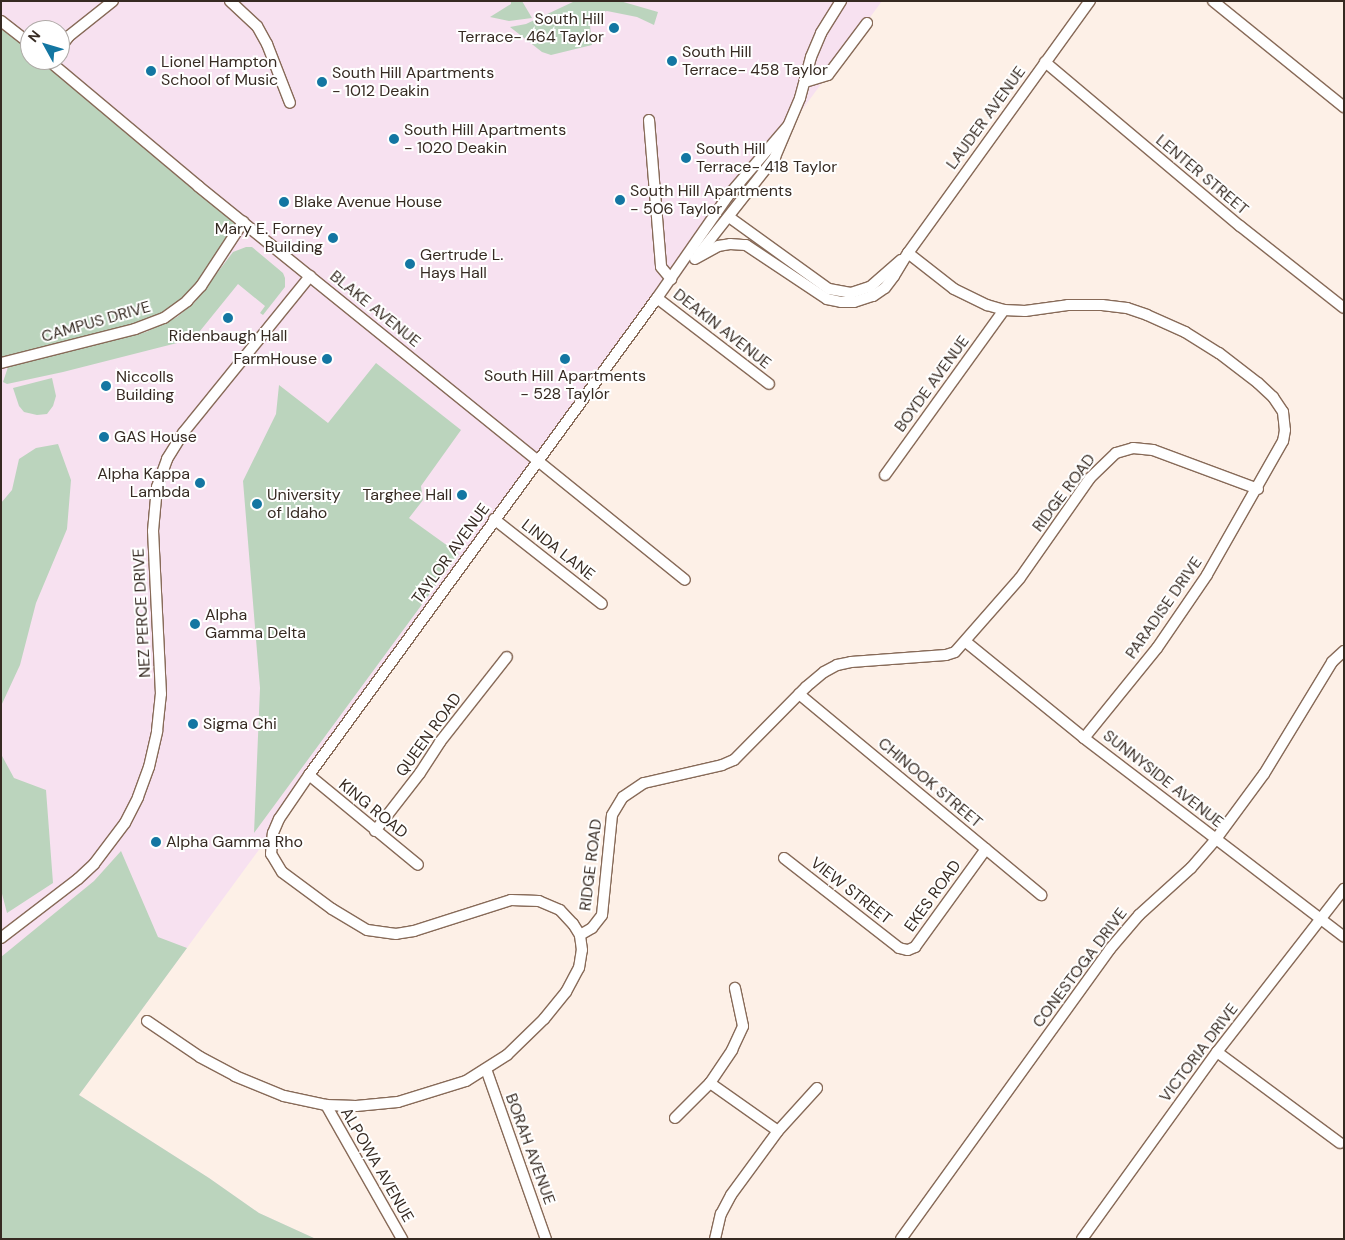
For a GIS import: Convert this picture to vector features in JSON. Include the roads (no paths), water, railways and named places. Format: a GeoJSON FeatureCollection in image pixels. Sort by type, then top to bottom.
{"type":"FeatureCollection","features":[{"type":"Feature","properties":{"kind":"street"},"geometry":{"type":"LineString","coordinates":[[70,35],[113,1]]}},
{"type":"Feature","properties":{"kind":"street"},"geometry":{"type":"LineString","coordinates":[[230,1],[257,26],[267,44],[290,103]]}},
{"type":"Feature","properties":{"kind":"street","name":"TAYLOR AVENUE"},"geometry":{"type":"LineString","coordinates":[[670,279],[694,259],[729,217],[774,157],[805,82],[811,57],[821,33],[841,1]]}},
{"type":"Feature","properties":{"kind":"street","name":"LAUDER AVENUE"},"geometry":{"type":"LineString","coordinates":[[694,259],[718,246],[730,244],[746,245],[827,299],[840,302],[854,302],[873,296],[885,288],[908,253],[1090,1]]}},
{"type":"Feature","properties":{"kind":"street"},"geometry":{"type":"LineString","coordinates":[[1213,1],[1344,107]]}},
{"type":"Feature","properties":{"kind":"street"},"geometry":{"type":"LineString","coordinates":[[1,21],[20,36]]}},
{"type":"Feature","properties":{"kind":"street"},"geometry":{"type":"LineString","coordinates":[[805,82],[828,75],[867,23]]}},
{"type":"Feature","properties":{"kind":"street","name":"LENTER STREET"},"geometry":{"type":"LineString","coordinates":[[1045,62],[1240,226],[1344,308]]}},
{"type":"Feature","properties":{"kind":"street","name":"BLAKE AVENUE"},"geometry":{"type":"LineString","coordinates":[[61,70],[243,222],[685,580]]}},
{"type":"Feature","properties":{"kind":"street"},"geometry":{"type":"LineString","coordinates":[[649,120],[661,267],[670,279]]}},
{"type":"Feature","properties":{"kind":"street","name":"TAYLOR AVENUE"},"geometry":{"type":"LineString","coordinates":[[580,935],[560,910],[539,901],[525,900],[511,900],[414,931],[396,934],[367,930],[332,909],[288,878],[275,864],[271,854],[273,833],[279,819],[309,775],[657,298],[728,196],[788,126]]}},
{"type":"Feature","properties":{"kind":"street","name":"TAYLOR AVENUE"},"geometry":{"type":"LineString","coordinates":[[705,228],[720,219],[729,217]]}},
{"type":"Feature","properties":{"kind":"street","name":"LAUDER AVENUE"},"geometry":{"type":"LineString","coordinates":[[729,217],[830,289],[851,293],[870,287],[908,253]]}},
{"type":"Feature","properties":{"kind":"street","name":"CAMPUS DRIVE"},"geometry":{"type":"LineString","coordinates":[[1,363],[135,329],[164,318],[187,301],[201,286],[243,222]]}},
{"type":"Feature","properties":{"kind":"street"},"geometry":{"type":"LineString","coordinates":[[908,253],[954,289],[987,305],[1004,310],[1025,311],[1077,305],[1127,308],[1168,324],[1219,353],[1258,382],[1273,396],[1283,412],[1286,430],[1283,441],[1258,489]]}},
{"type":"Feature","properties":{"kind":"street","name":"NEZ PERCE DRIVE"},"geometry":{"type":"LineString","coordinates":[[1,938],[78,879],[94,864],[125,823],[138,797],[149,767],[157,731],[161,694],[153,531],[157,487],[166,459],[183,433],[310,276]]}},
{"type":"Feature","properties":{"kind":"street","name":"DEAKIN AVENUE"},"geometry":{"type":"LineString","coordinates":[[657,298],[768,384]]}},
{"type":"Feature","properties":{"kind":"street","name":"BOYDE AVENUE"},"geometry":{"type":"LineString","coordinates":[[885,475],[1004,310]]}},
{"type":"Feature","properties":{"kind":"street","name":"RIDGE ROAD"},"geometry":{"type":"LineString","coordinates":[[580,935],[592,928],[602,915],[612,815],[623,797],[644,783],[722,766],[734,760],[799,694],[824,672],[837,665],[851,662],[946,655],[955,652],[966,642],[1020,578],[1090,478],[1116,453],[1133,448],[1153,450],[1258,489]]}},
{"type":"Feature","properties":{"kind":"street","name":"PARADISE DRIVE"},"geometry":{"type":"LineString","coordinates":[[1084,738],[1157,648],[1208,575],[1258,489]]}},
{"type":"Feature","properties":{"kind":"street","name":"LINDA LANE"},"geometry":{"type":"LineString","coordinates":[[494,519],[602,604]]}},
{"type":"Feature","properties":{"kind":"street","name":"SUNNYSIDE AVENUE"},"geometry":{"type":"LineString","coordinates":[[966,642],[1084,738],[1344,937]]}},
{"type":"Feature","properties":{"kind":"street","name":"CONESTOGA DRIVE"},"geometry":{"type":"LineString","coordinates":[[901,1239],[1110,950],[1139,915],[1191,868],[1216,839],[1264,774],[1332,662],[1344,651]]}},
{"type":"Feature","properties":{"kind":"street","name":"QUEEN ROAD"},"geometry":{"type":"LineString","coordinates":[[376,831],[440,742],[507,657]]}},
{"type":"Feature","properties":{"kind":"street","name":"CHINOOK STREET"},"geometry":{"type":"LineString","coordinates":[[799,694],[1041,895]]}},
{"type":"Feature","properties":{"kind":"street","name":"KING ROAD"},"geometry":{"type":"LineString","coordinates":[[309,775],[418,865]]}},
{"type":"Feature","properties":{"kind":"street","name":"EKES ROAD"},"geometry":{"type":"LineString","coordinates":[[899,948],[908,950],[915,947],[986,849]]}},
{"type":"Feature","properties":{"kind":"street","name":"VIEW STREET"},"geometry":{"type":"LineString","coordinates":[[784,858],[899,948]]}},
{"type":"Feature","properties":{"kind":"street","name":"VICTORIA DRIVE"},"geometry":{"type":"LineString","coordinates":[[1082,1239],[1217,1052],[1344,889]]}},
{"type":"Feature","properties":{"kind":"street"},"geometry":{"type":"LineString","coordinates":[[147,1021],[200,1057],[235,1076],[284,1096],[326,1106],[398,1102],[466,1081],[486,1069],[526,1038],[566,992],[582,959],[580,935]]}},
{"type":"Feature","properties":{"kind":"street"},"geometry":{"type":"LineString","coordinates":[[675,1118],[710,1083],[732,1050],[743,1026],[735,988]]}},
{"type":"Feature","properties":{"kind":"street"},"geometry":{"type":"LineString","coordinates":[[1217,1052],[1340,1143]]}},
{"type":"Feature","properties":{"kind":"street","name":"BORAH AVENUE"},"geometry":{"type":"LineString","coordinates":[[486,1069],[546,1239]]}},
{"type":"Feature","properties":{"kind":"street"},"geometry":{"type":"LineString","coordinates":[[710,1083],[778,1132]]}},
{"type":"Feature","properties":{"kind":"street"},"geometry":{"type":"LineString","coordinates":[[715,1239],[721,1214],[731,1195],[778,1132],[817,1088]]}},
{"type":"Feature","properties":{"kind":"street","name":"ALPOWA AVENUE"},"geometry":{"type":"LineString","coordinates":[[326,1106],[402,1239]]}},
{"type":"Feature","properties":{"kind":"place","name":"South Hill Terrace- 464 Taylor"},"geometry":{"type":"Point","coordinates":[614,28]}},
{"type":"Feature","properties":{"kind":"place","name":"South Hill Terrace- 458 Taylor"},"geometry":{"type":"Point","coordinates":[672,61]}},
{"type":"Feature","properties":{"kind":"place","name":"Lionel Hampton School of Music"},"geometry":{"type":"Point","coordinates":[151,71]}},
{"type":"Feature","properties":{"kind":"place","name":"South Hill Apartments - 1012 Deakin"},"geometry":{"type":"Point","coordinates":[322,82]}},
{"type":"Feature","properties":{"kind":"place","name":"South Hill Apartments - 1020 Deakin"},"geometry":{"type":"Point","coordinates":[394,139]}},
{"type":"Feature","properties":{"kind":"place","name":"South Hill Terrace- 418 Taylor"},"geometry":{"type":"Point","coordinates":[686,158]}},
{"type":"Feature","properties":{"kind":"place","name":"South Hill Apartments - 506 Taylor"},"geometry":{"type":"Point","coordinates":[620,200]}},
{"type":"Feature","properties":{"kind":"place","name":"Blake Avenue House"},"geometry":{"type":"Point","coordinates":[284,202]}},
{"type":"Feature","properties":{"kind":"place","name":"Mary E. Forney Building"},"geometry":{"type":"Point","coordinates":[333,238]}},
{"type":"Feature","properties":{"kind":"place","name":"Gertrude L. Hays Hall"},"geometry":{"type":"Point","coordinates":[410,264]}},
{"type":"Feature","properties":{"kind":"place","name":"Ridenbaugh Hall"},"geometry":{"type":"Point","coordinates":[228,318]}},
{"type":"Feature","properties":{"kind":"place","name":"FarmHouse"},"geometry":{"type":"Point","coordinates":[327,359]}},
{"type":"Feature","properties":{"kind":"place","name":"South Hill Apartments - 528 Taylor"},"geometry":{"type":"Point","coordinates":[565,359]}},
{"type":"Feature","properties":{"kind":"place","name":"Niccolls Building"},"geometry":{"type":"Point","coordinates":[106,386]}},
{"type":"Feature","properties":{"kind":"place","name":"GAS House"},"geometry":{"type":"Point","coordinates":[104,437]}},
{"type":"Feature","properties":{"kind":"place","name":"Alpha Kappa Lambda"},"geometry":{"type":"Point","coordinates":[200,483]}},
{"type":"Feature","properties":{"kind":"place","name":"Targhee Hall"},"geometry":{"type":"Point","coordinates":[462,495]}},
{"type":"Feature","properties":{"kind":"place","name":"University of Idaho"},"geometry":{"type":"Point","coordinates":[257,504]}},
{"type":"Feature","properties":{"kind":"place","name":"Alpha Gamma Delta"},"geometry":{"type":"Point","coordinates":[195,624]}},
{"type":"Feature","properties":{"kind":"place","name":"Sigma Chi"},"geometry":{"type":"Point","coordinates":[193,724]}},
{"type":"Feature","properties":{"kind":"place","name":"Alpha Gamma Rho"},"geometry":{"type":"Point","coordinates":[156,842]}}]}
